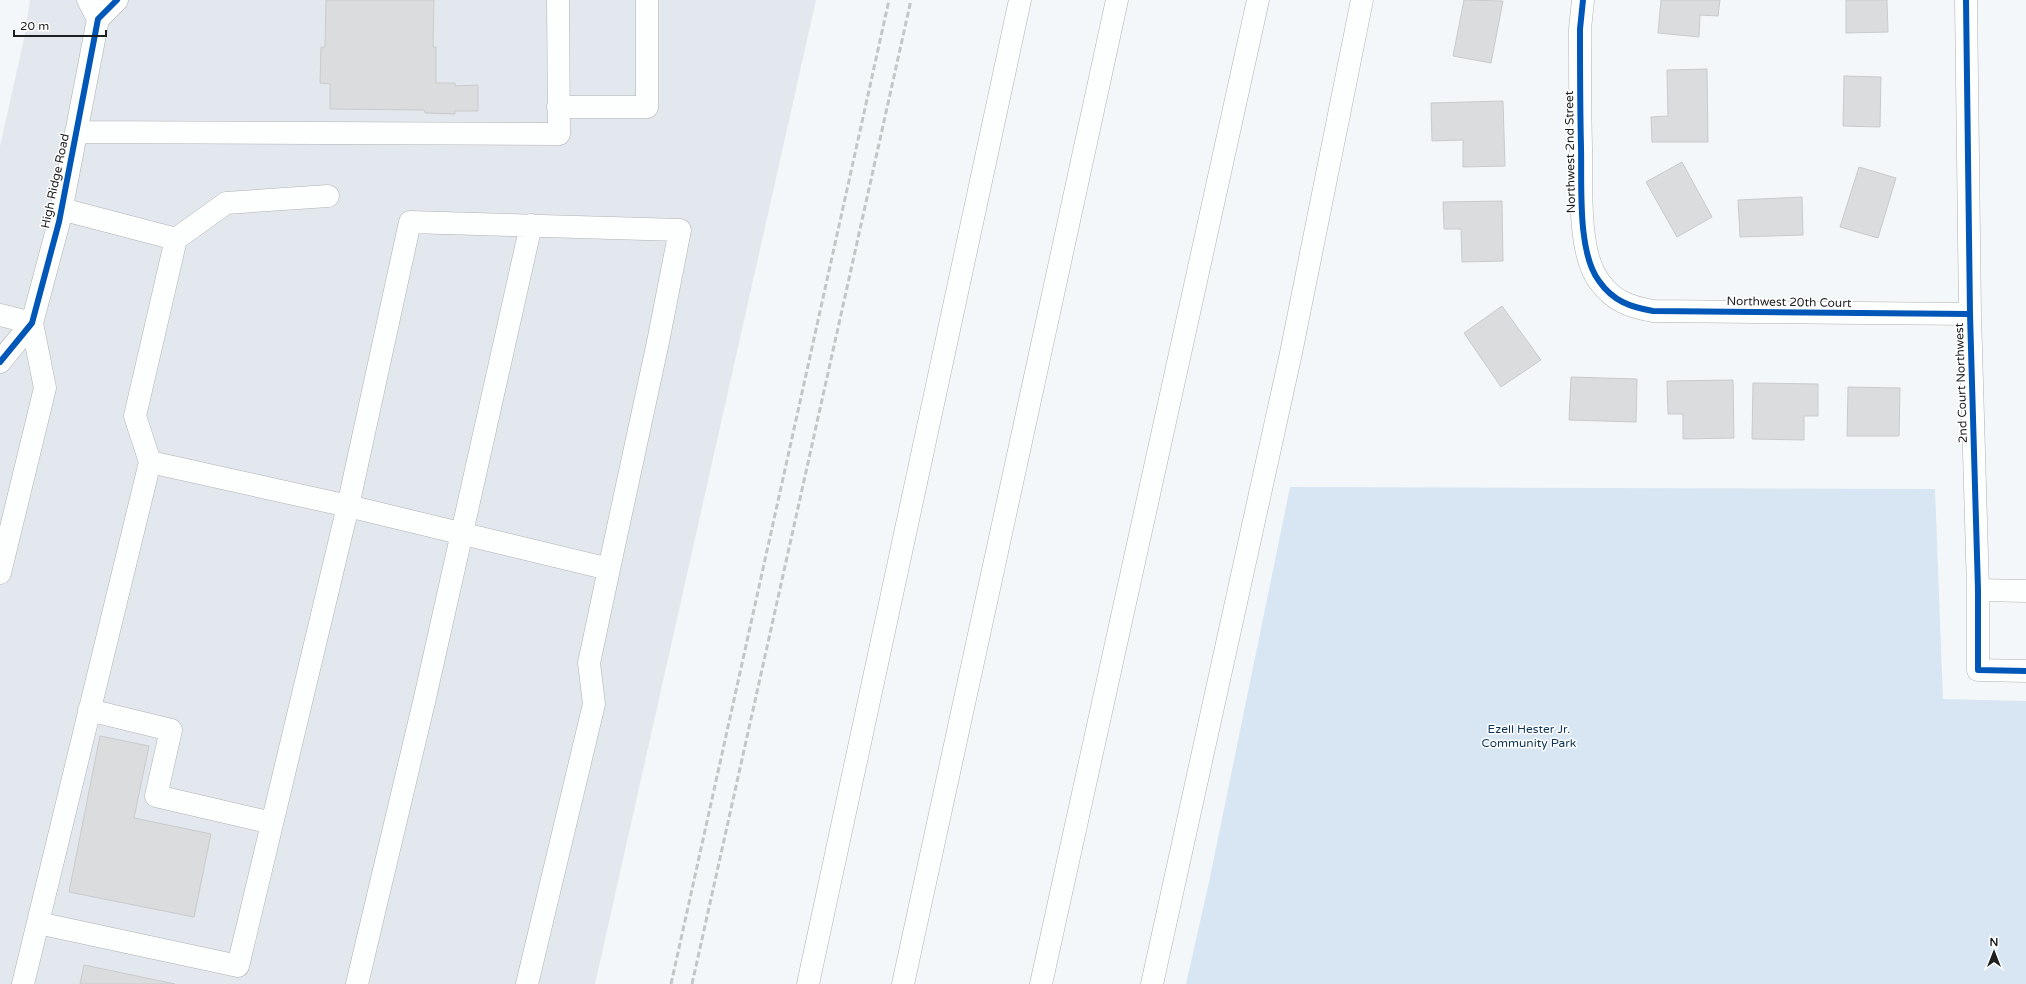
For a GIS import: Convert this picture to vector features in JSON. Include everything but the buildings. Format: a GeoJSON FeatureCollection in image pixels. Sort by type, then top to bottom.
{"type":"FeatureCollection","features":[{"type":"Feature","properties":{"kind":"main road"},"geometry":{"type":"LineString","coordinates":[[88,0],[98,19],[117,0]]}},
{"type":"Feature","properties":{"kind":"main road"},"geometry":{"type":"LineString","coordinates":[[76,132],[559,134],[558,0]]}},
{"type":"Feature","properties":{"kind":"main road"},"geometry":{"type":"LineString","coordinates":[[558,107],[647,107],[647,0]]}},
{"type":"Feature","properties":{"kind":"main road"},"geometry":{"type":"LineString","coordinates":[[808,984],[1020,0]]}},
{"type":"Feature","properties":{"kind":"main road"},"geometry":{"type":"LineString","coordinates":[[903,984],[1117,0]]}},
{"type":"Feature","properties":{"kind":"main road"},"geometry":{"type":"LineString","coordinates":[[1041,984],[1258,0]]}},
{"type":"Feature","properties":{"kind":"main road"},"geometry":{"type":"LineString","coordinates":[[1152,984],[1291,353],[1362,0]]}},
{"type":"Feature","properties":{"kind":"main road","name":"Northwest 2nd Street"},"geometry":{"type":"LineString","coordinates":[[1583,0],[1580,29],[1582,224],[1589,258],[1598,280],[1612,296]]}},
{"type":"Feature","properties":{"kind":"main road","name":"2nd Court Northwest"},"geometry":{"type":"LineString","coordinates":[[1966,0],[1970,314],[1978,590],[1978,670],[2026,671]]}},
{"type":"Feature","properties":{"kind":"main road","name":"High Ridge Road"},"geometry":{"type":"LineString","coordinates":[[0,573],[44,388],[32,323],[61,209],[98,19]]}},
{"type":"Feature","properties":{"kind":"main road"},"geometry":{"type":"LineString","coordinates":[[23,984],[150,462],[135,416],[176,239],[226,203],[328,196]]}},
{"type":"Feature","properties":{"kind":"main road"},"geometry":{"type":"LineString","coordinates":[[61,209],[176,239]]}},
{"type":"Feature","properties":{"kind":"main road"},"geometry":{"type":"LineString","coordinates":[[38,923],[238,966],[348,506],[410,222],[680,230],[658,342],[589,663],[594,704],[527,984]]}},
{"type":"Feature","properties":{"kind":"main road"},"geometry":{"type":"LineString","coordinates":[[357,984],[424,702],[530,225]]}},
{"type":"Feature","properties":{"kind":"main road","name":"Northwest 20th Court"},"geometry":{"type":"LineString","coordinates":[[1612,296],[1631,307],[1653,311],[1970,314]]}},
{"type":"Feature","properties":{"kind":"main road"},"geometry":{"type":"LineString","coordinates":[[0,315],[32,323]]}},
{"type":"Feature","properties":{"kind":"main road","name":"High Ridge Road"},"geometry":{"type":"LineString","coordinates":[[0,362],[32,323]]}},
{"type":"Feature","properties":{"kind":"main road"},"geometry":{"type":"LineString","coordinates":[[150,462],[348,506],[609,569]]}},
{"type":"Feature","properties":{"kind":"main road"},"geometry":{"type":"LineString","coordinates":[[1978,590],[2026,591]]}},
{"type":"Feature","properties":{"kind":"main road"},"geometry":{"type":"LineString","coordinates":[[89,710],[171,730],[156,796],[272,823]]}},
{"type":"Feature","properties":{"kind":"shaded area"},"geometry":{"type":"Polygon","coordinates":[[[30,0],[816,0],[595,984],[0,984],[0,146],[24,39],[30,0]]]}},
{"type":"Feature","properties":{"kind":"green space","name":"Ezell Hester Jr. Community Park"},"geometry":{"type":"Polygon","coordinates":[[[1290,487],[1935,489],[1943,699],[2026,701],[2026,984],[1186,984],[1209,882],[1290,487]]]}},
{"type":"Feature","properties":{"kind":"railway"},"geometry":{"type":"LineString","coordinates":[[671,984],[889,0]]}},
{"type":"Feature","properties":{"kind":"railway"},"geometry":{"type":"LineString","coordinates":[[692,984],[911,0]]}},
{"type":"Feature","properties":{"kind":"cycle path"},"geometry":{"type":"LineString","coordinates":[[0,362],[32,323],[59,222],[98,19],[117,0]]}},
{"type":"Feature","properties":{"kind":"cycle path"},"geometry":{"type":"LineString","coordinates":[[1583,0],[1580,29],[1582,217],[1587,253],[1592,268],[1599,281],[1610,294],[1629,305],[1653,311],[1970,314]]}},
{"type":"Feature","properties":{"kind":"cycle path"},"geometry":{"type":"LineString","coordinates":[[1966,0],[1970,314],[1978,590],[1978,670],[2026,671]]}}]}
